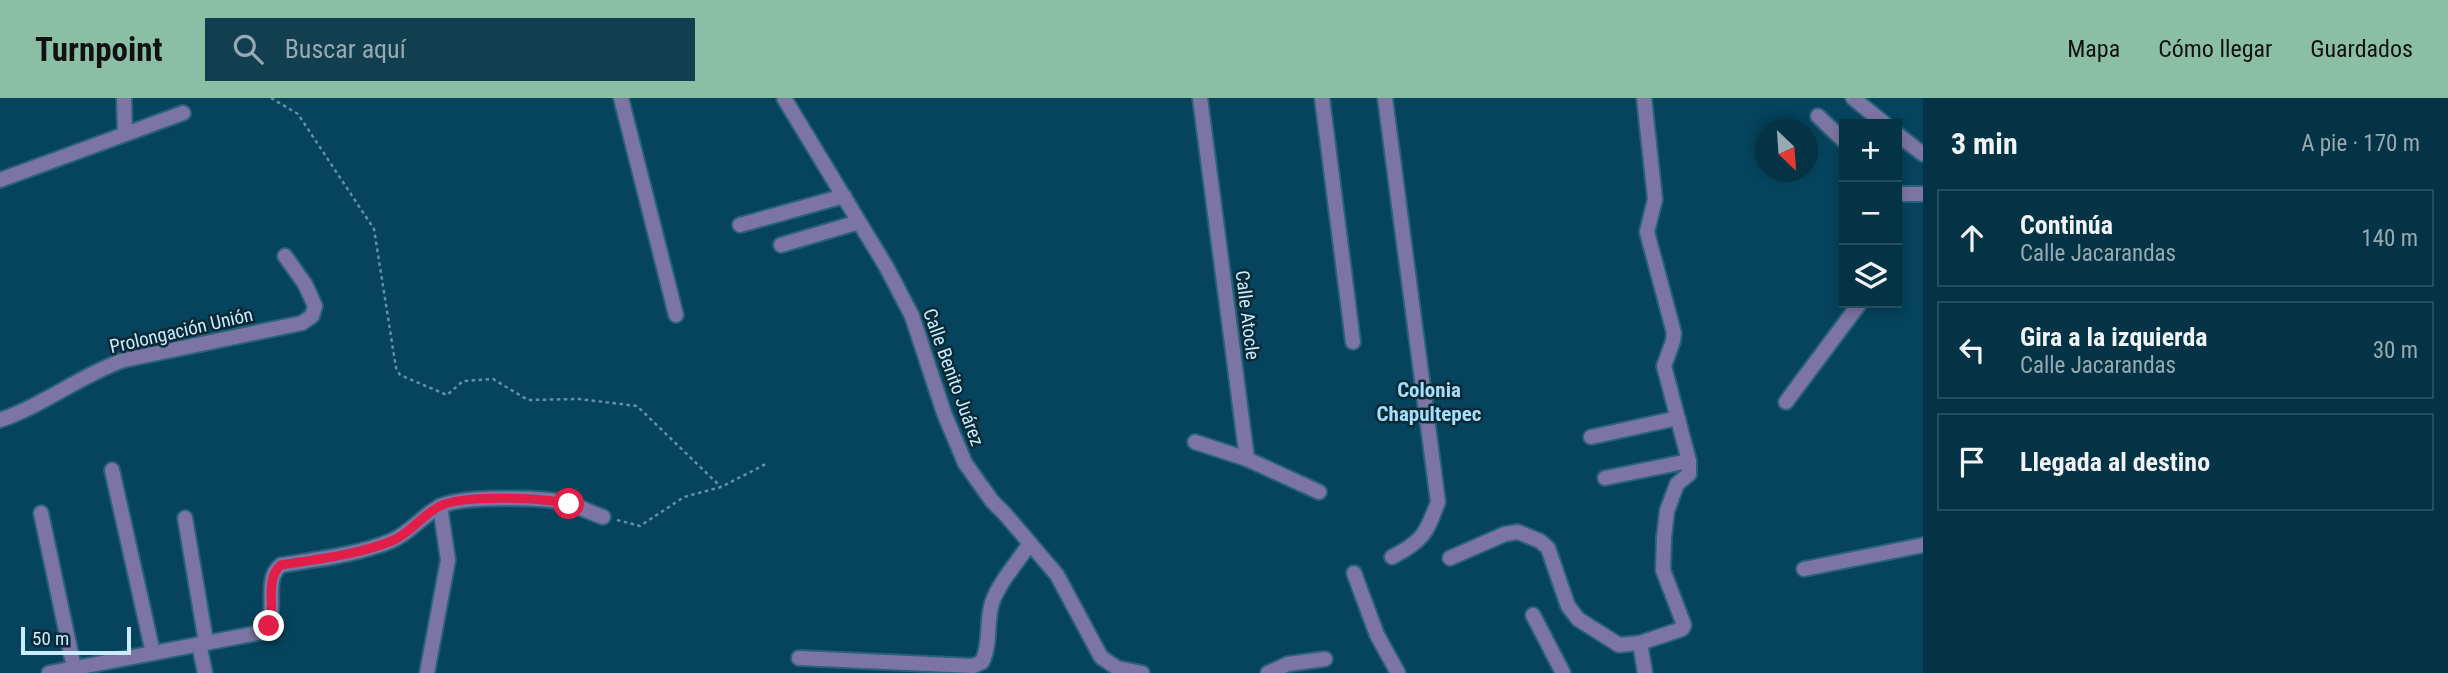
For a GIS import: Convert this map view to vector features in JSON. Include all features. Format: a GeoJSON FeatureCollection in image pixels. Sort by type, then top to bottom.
{"type":"FeatureCollection","features":[{"type":"Feature","properties":{"kind":"street"},"geometry":{"type":"LineString","coordinates":[[124,98],[125,134]]}},
{"type":"Feature","properties":{"kind":"street"},"geometry":{"type":"LineString","coordinates":[[621,98],[676,315]]}},
{"type":"Feature","properties":{"kind":"street","name":"Calle Benito Juárez"},"geometry":{"type":"LineString","coordinates":[[784,98],[887,268],[912,316],[944,413],[965,463],[992,501],[1064,586],[1101,657],[1117,668],[1142,673]]}},
{"type":"Feature","properties":{"kind":"street","name":"Calle Atocle"},"geometry":{"type":"LineString","coordinates":[[1200,98],[1247,459]]}},
{"type":"Feature","properties":{"kind":"street"},"geometry":{"type":"LineString","coordinates":[[1322,98],[1353,342]]}},
{"type":"Feature","properties":{"kind":"street"},"geometry":{"type":"LineString","coordinates":[[1385,98],[1438,502],[1424,534],[1414,545],[1392,557]]}},
{"type":"Feature","properties":{"kind":"street"},"geometry":{"type":"LineString","coordinates":[[1450,558],[1518,531],[1540,541],[1548,548],[1568,606],[1578,619],[1619,645],[1640,643],[1682,629],[1684,625],[1663,570],[1664,537],[1667,511],[1677,484],[1689,474],[1689,461],[1664,366],[1674,333],[1647,232],[1655,199],[1643,98]]}},
{"type":"Feature","properties":{"kind":"street"},"geometry":{"type":"LineString","coordinates":[[1853,98],[1879,119]]}},
{"type":"Feature","properties":{"kind":"street"},"geometry":{"type":"LineString","coordinates":[[0,180],[183,113]]}},
{"type":"Feature","properties":{"kind":"street"},"geometry":{"type":"LineString","coordinates":[[1818,116],[1839,136]]}},
{"type":"Feature","properties":{"kind":"street"},"geometry":{"type":"LineString","coordinates":[[1902,138],[1923,154]]}},
{"type":"Feature","properties":{"kind":"street"},"geometry":{"type":"LineString","coordinates":[[1902,193],[1923,194]]}},
{"type":"Feature","properties":{"kind":"street"},"geometry":{"type":"LineString","coordinates":[[740,225],[844,196]]}},
{"type":"Feature","properties":{"kind":"street"},"geometry":{"type":"LineString","coordinates":[[781,245],[859,222]]}},
{"type":"Feature","properties":{"kind":"street","name":"Prolongación Unión"},"geometry":{"type":"LineString","coordinates":[[0,420],[53,396],[101,368],[124,360],[302,323],[312,316],[315,306],[305,284],[285,256]]}},
{"type":"Feature","properties":{"kind":"street"},"geometry":{"type":"LineString","coordinates":[[1786,402],[1856,308]]}},
{"type":"Feature","properties":{"kind":"street"},"geometry":{"type":"LineString","coordinates":[[1591,437],[1678,418]]}},
{"type":"Feature","properties":{"kind":"street"},"geometry":{"type":"LineString","coordinates":[[1195,442],[1247,459],[1319,492]]}},
{"type":"Feature","properties":{"kind":"street"},"geometry":{"type":"LineString","coordinates":[[1605,478],[1689,461]]}},
{"type":"Feature","properties":{"kind":"street"},"geometry":{"type":"LineString","coordinates":[[112,470],[153,653]]}},
{"type":"Feature","properties":{"kind":"street"},"geometry":{"type":"LineString","coordinates":[[50,673],[263,632],[272,619],[271,589],[275,570],[281,565],[358,552],[392,540],[408,533],[440,506],[464,500],[550,500],[603,517]]}},
{"type":"Feature","properties":{"kind":"street"},"geometry":{"type":"LineString","coordinates":[[427,673],[448,560],[440,506]]}},
{"type":"Feature","properties":{"kind":"street"},"geometry":{"type":"LineString","coordinates":[[41,513],[74,668]]}},
{"type":"Feature","properties":{"kind":"street"},"geometry":{"type":"LineString","coordinates":[[186,518],[205,673]]}},
{"type":"Feature","properties":{"kind":"street"},"geometry":{"type":"LineString","coordinates":[[799,657],[974,666],[982,662],[986,655],[988,621],[993,601],[1030,543]]}},
{"type":"Feature","properties":{"kind":"street"},"geometry":{"type":"LineString","coordinates":[[1804,569],[1923,545]]}},
{"type":"Feature","properties":{"kind":"street"},"geometry":{"type":"LineString","coordinates":[[1354,573],[1377,635],[1398,673]]}},
{"type":"Feature","properties":{"kind":"street"},"geometry":{"type":"LineString","coordinates":[[1533,615],[1563,673]]}},
{"type":"Feature","properties":{"kind":"street"},"geometry":{"type":"LineString","coordinates":[[1640,643],[1645,673]]}},
{"type":"Feature","properties":{"kind":"street"},"geometry":{"type":"LineString","coordinates":[[132,657],[135,673]]}},
{"type":"Feature","properties":{"kind":"street"},"geometry":{"type":"LineString","coordinates":[[1268,673],[1288,664],[1325,659]]}},
{"type":"Feature","properties":{"kind":"path"},"geometry":{"type":"LineString","coordinates":[[271,98],[298,114],[374,229],[396,368],[400,375],[447,395],[463,381],[493,379],[528,400],[579,399],[637,405],[720,487]]}},
{"type":"Feature","properties":{"kind":"path"},"geometry":{"type":"LineString","coordinates":[[603,517],[639,526],[684,497],[720,487],[766,464]]}},
{"type":"Feature","properties":{"kind":"district","name":"Colonia Chapultepec"},"geometry":{"type":"Point","coordinates":[1429,402]}},
{"type":"Feature","properties":{"kind":"route"},"geometry":{"type":"LineString","coordinates":[[269,626],[272,619],[271,589],[275,570],[281,565],[358,552],[392,540],[408,533],[440,506],[464,500],[550,500],[569,504]]}}]}
